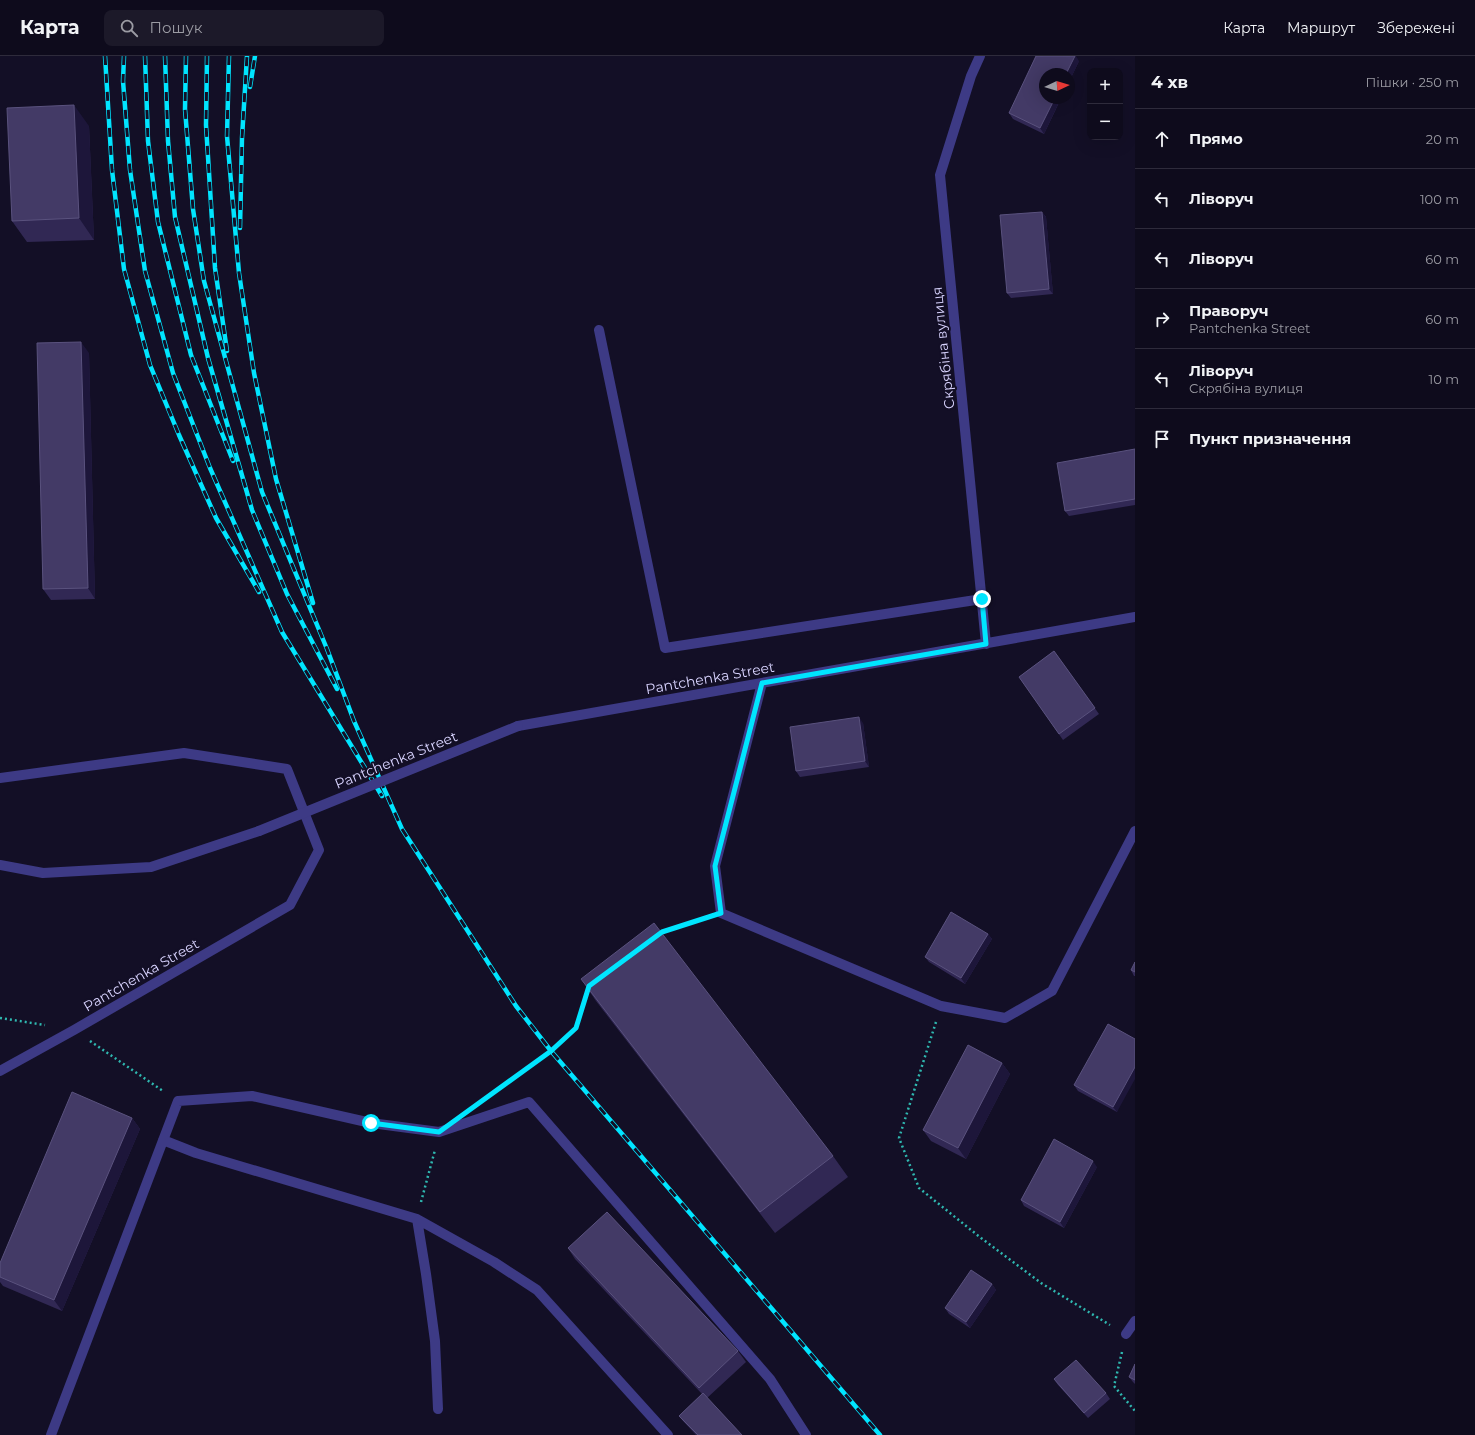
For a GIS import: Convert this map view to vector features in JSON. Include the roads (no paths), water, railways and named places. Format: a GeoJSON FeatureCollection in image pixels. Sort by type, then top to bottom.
{"type":"FeatureCollection","features":[{"type":"Feature","properties":{"kind":"street","name":"Скрябіна вулиця"},"geometry":{"type":"LineString","coordinates":[[980,56],[971,76],[940,175],[986,644]]}},
{"type":"Feature","properties":{"kind":"street"},"geometry":{"type":"LineString","coordinates":[[599,330],[665,648],[982,599]]}},
{"type":"Feature","properties":{"kind":"street","name":"Pantchenka Street"},"geometry":{"type":"LineString","coordinates":[[0,865],[43,873],[151,866],[260,830],[518,726],[1135,617]]}},
{"type":"Feature","properties":{"kind":"street"},"geometry":{"type":"LineString","coordinates":[[762,683],[715,866],[721,913],[941,1006],[1005,1018],[1052,991],[1135,831]]}},
{"type":"Feature","properties":{"kind":"street","name":"Pantchenka Street"},"geometry":{"type":"LineString","coordinates":[[0,778],[184,753],[287,769],[319,850],[290,905],[0,1071]]}},
{"type":"Feature","properties":{"kind":"street"},"geometry":{"type":"LineString","coordinates":[[51,1435],[178,1101],[252,1096],[371,1123],[439,1132],[529,1102],[770,1379],[806,1435]]}},
{"type":"Feature","properties":{"kind":"street"},"geometry":{"type":"LineString","coordinates":[[163,1140],[196,1153],[417,1219],[494,1262],[537,1290],[668,1435]]}},
{"type":"Feature","properties":{"kind":"street"},"geometry":{"type":"LineString","coordinates":[[417,1219],[435,1341],[438,1409]]}},
{"type":"Feature","properties":{"kind":"street"},"geometry":{"type":"LineString","coordinates":[[1126,1334],[1135,1321]]}},
{"type":"Feature","properties":{"kind":"railway"},"geometry":{"type":"LineString","coordinates":[[105,56],[112,170],[124,269],[150,365],[216,518],[259,592]]}},
{"type":"Feature","properties":{"kind":"railway"},"geometry":{"type":"LineString","coordinates":[[124,56],[123,81],[130,170],[145,271],[173,373],[210,468],[282,632],[382,796]]}},
{"type":"Feature","properties":{"kind":"railway"},"geometry":{"type":"LineString","coordinates":[[145,56],[148,141],[158,222],[191,355],[233,461]]}},
{"type":"Feature","properties":{"kind":"railway"},"geometry":{"type":"LineString","coordinates":[[165,56],[168,141],[175,217],[208,358],[252,510],[287,594],[337,689]]}},
{"type":"Feature","properties":{"kind":"railway"},"geometry":{"type":"LineString","coordinates":[[186,56],[185,109],[193,209],[204,281],[262,492],[327,649],[354,721],[402,829],[516,1006],[551,1051],[880,1435]]}},
{"type":"Feature","properties":{"kind":"railway"},"geometry":{"type":"LineString","coordinates":[[207,56],[206,125],[215,268],[227,351]]}},
{"type":"Feature","properties":{"kind":"railway"},"geometry":{"type":"LineString","coordinates":[[229,56],[227,136],[239,273],[254,373],[276,479],[313,603]]}},
{"type":"Feature","properties":{"kind":"railway"},"geometry":{"type":"LineString","coordinates":[[240,228],[242,138],[247,56]]}},
{"type":"Feature","properties":{"kind":"railway"},"geometry":{"type":"LineString","coordinates":[[250,87],[255,56]]}}]}
